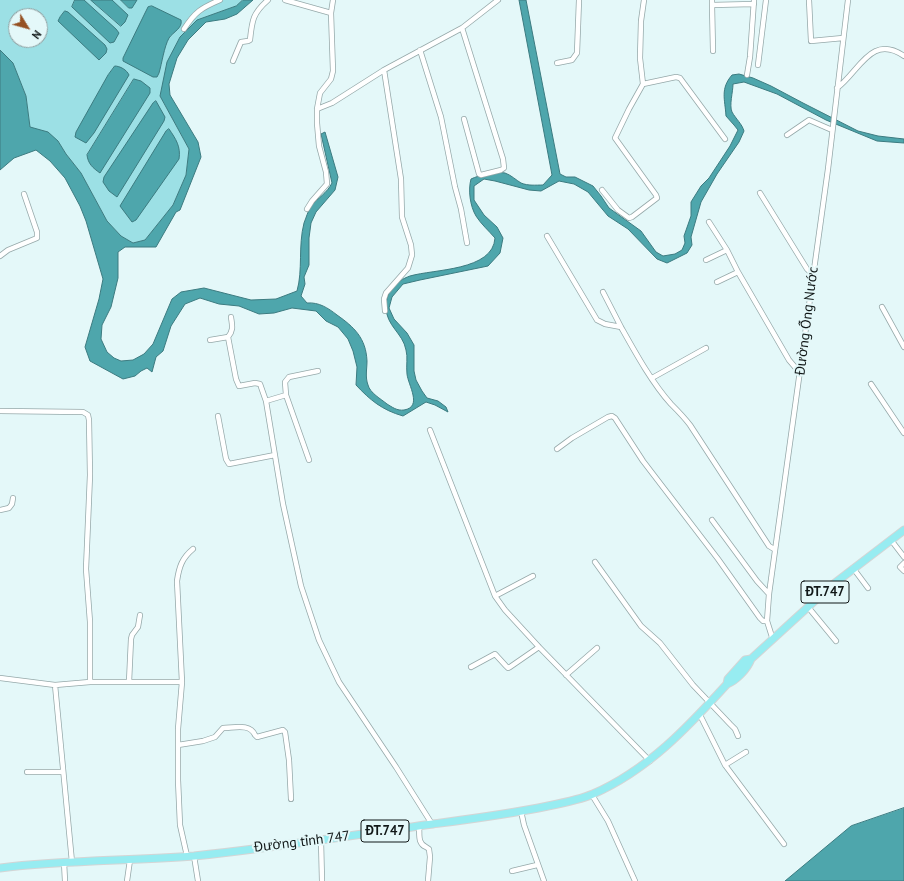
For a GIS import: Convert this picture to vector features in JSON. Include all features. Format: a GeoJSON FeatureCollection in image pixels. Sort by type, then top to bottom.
{"type":"FeatureCollection","features":[{"type":"Feature","properties":{"kind":"main road","name":"Đường tỉnh 747"},"geometry":{"type":"LineString","coordinates":[[0,868],[64,862],[190,856],[321,840],[521,812],[592,795],[650,761],[700,715],[727,684],[728,678],[745,660],[751,659],[831,586],[904,530]]}},
{"type":"Feature","properties":{"kind":"street"},"geometry":{"type":"LineString","coordinates":[[184,29],[193,16],[200,10],[220,0]]}},
{"type":"Feature","properties":{"kind":"street"},"geometry":{"type":"LineString","coordinates":[[233,61],[240,42],[250,40],[255,13],[268,0]]}},
{"type":"Feature","properties":{"kind":"street"},"geometry":{"type":"LineString","coordinates":[[285,0],[331,13]]}},
{"type":"Feature","properties":{"kind":"street"},"geometry":{"type":"LineString","coordinates":[[308,209],[312,201],[327,184],[326,172],[319,146],[317,109],[320,93],[331,79],[333,71],[331,13],[333,0]]}},
{"type":"Feature","properties":{"kind":"street"},"geometry":{"type":"LineString","coordinates":[[317,109],[332,104],[384,70],[462,28],[498,0]]}},
{"type":"Feature","properties":{"kind":"street"},"geometry":{"type":"LineString","coordinates":[[557,63],[572,60],[577,53],[579,0]]}},
{"type":"Feature","properties":{"kind":"street"},"geometry":{"type":"LineString","coordinates":[[602,190],[618,210],[629,218],[657,198],[615,138],[643,84],[640,58],[641,21],[644,0]]}},
{"type":"Feature","properties":{"kind":"street"},"geometry":{"type":"LineString","coordinates":[[758,65],[766,0]]}},
{"type":"Feature","properties":{"kind":"street"},"geometry":{"type":"LineString","coordinates":[[808,0],[811,41],[843,38]]}},
{"type":"Feature","properties":{"kind":"street","name":"Đường Ống Nước"},"geometry":{"type":"LineString","coordinates":[[773,640],[767,621],[774,549],[800,373],[848,0]]}},
{"type":"Feature","properties":{"kind":"street"},"geometry":{"type":"LineString","coordinates":[[713,51],[712,2],[754,2],[750,57],[747,74]]}},
{"type":"Feature","properties":{"kind":"street"},"geometry":{"type":"LineString","coordinates":[[462,28],[503,159],[504,168],[481,175],[479,174],[464,119]]}},
{"type":"Feature","properties":{"kind":"street"},"geometry":{"type":"LineString","coordinates":[[837,88],[849,78],[868,55],[875,50],[884,48],[893,50],[904,56]]}},
{"type":"Feature","properties":{"kind":"street"},"geometry":{"type":"LineString","coordinates":[[420,50],[441,117],[454,187],[461,208],[467,243]]}},
{"type":"Feature","properties":{"kind":"street"},"geometry":{"type":"LineString","coordinates":[[384,70],[401,179],[402,217],[411,245],[412,255],[408,268],[386,293],[384,299],[385,311]]}},
{"type":"Feature","properties":{"kind":"street"},"geometry":{"type":"LineString","coordinates":[[643,84],[676,77],[680,78],[725,139]]}},
{"type":"Feature","properties":{"kind":"street"},"geometry":{"type":"LineString","coordinates":[[786,136],[809,120],[832,130]]}},
{"type":"Feature","properties":{"kind":"street"},"geometry":{"type":"LineString","coordinates":[[0,256],[8,250],[37,238],[24,194]]}},
{"type":"Feature","properties":{"kind":"street"},"geometry":{"type":"LineString","coordinates":[[760,194],[807,269],[813,275]]}},
{"type":"Feature","properties":{"kind":"street"},"geometry":{"type":"LineString","coordinates":[[709,222],[727,250],[738,272],[789,360],[800,373]]}},
{"type":"Feature","properties":{"kind":"street"},"geometry":{"type":"LineString","coordinates":[[547,236],[597,320],[605,324],[621,327]]}},
{"type":"Feature","properties":{"kind":"street"},"geometry":{"type":"LineString","coordinates":[[706,260],[727,250]]}},
{"type":"Feature","properties":{"kind":"street"},"geometry":{"type":"LineString","coordinates":[[717,282],[738,272]]}},
{"type":"Feature","properties":{"kind":"street"},"geometry":{"type":"LineString","coordinates":[[603,292],[621,327],[652,378],[671,404],[683,415],[769,546],[774,549]]}},
{"type":"Feature","properties":{"kind":"street"},"geometry":{"type":"LineString","coordinates":[[882,307],[904,347]]}},
{"type":"Feature","properties":{"kind":"street"},"geometry":{"type":"LineString","coordinates":[[210,340],[228,336],[231,333],[233,328],[231,317]]}},
{"type":"Feature","properties":{"kind":"street"},"geometry":{"type":"LineString","coordinates":[[228,336],[237,384],[241,386],[258,383],[260,384],[266,401],[283,504],[301,586],[319,640],[339,682],[432,824]]}},
{"type":"Feature","properties":{"kind":"street"},"geometry":{"type":"LineString","coordinates":[[652,378],[706,348]]}},
{"type":"Feature","properties":{"kind":"street"},"geometry":{"type":"LineString","coordinates":[[309,460],[286,396],[285,382],[289,376],[318,371]]}},
{"type":"Feature","properties":{"kind":"street"},"geometry":{"type":"LineString","coordinates":[[871,384],[904,433]]}},
{"type":"Feature","properties":{"kind":"street"},"geometry":{"type":"LineString","coordinates":[[266,401],[286,396]]}},
{"type":"Feature","properties":{"kind":"street"},"geometry":{"type":"LineString","coordinates":[[0,410],[83,412],[88,415],[90,431],[90,475],[86,569],[90,622],[90,682]]}},
{"type":"Feature","properties":{"kind":"street"},"geometry":{"type":"LineString","coordinates":[[218,416],[226,459],[229,464],[275,454]]}},
{"type":"Feature","properties":{"kind":"street"},"geometry":{"type":"LineString","coordinates":[[557,449],[572,438],[608,417],[612,416],[615,418],[643,461],[760,618],[763,621],[767,621]]}},
{"type":"Feature","properties":{"kind":"street"},"geometry":{"type":"LineString","coordinates":[[430,430],[495,596],[505,610],[539,647],[650,761]]}},
{"type":"Feature","properties":{"kind":"street"},"geometry":{"type":"LineString","coordinates":[[0,510],[10,508],[13,498]]}},
{"type":"Feature","properties":{"kind":"street"},"geometry":{"type":"LineString","coordinates":[[712,520],[757,581],[769,594]]}},
{"type":"Feature","properties":{"kind":"street"},"geometry":{"type":"LineString","coordinates":[[891,540],[904,557]]}},
{"type":"Feature","properties":{"kind":"street"},"geometry":{"type":"LineString","coordinates":[[193,548],[179,565],[176,581],[182,682],[178,745],[180,825],[198,881]]}},
{"type":"Feature","properties":{"kind":"street"},"geometry":{"type":"LineString","coordinates":[[595,562],[640,626],[660,643],[693,685],[735,729],[738,736]]}},
{"type":"Feature","properties":{"kind":"street"},"geometry":{"type":"LineString","coordinates":[[904,563],[900,567],[904,571]]}},
{"type":"Feature","properties":{"kind":"street"},"geometry":{"type":"LineString","coordinates":[[853,568],[868,588]]}},
{"type":"Feature","properties":{"kind":"street"},"geometry":{"type":"LineString","coordinates":[[495,596],[533,576]]}},
{"type":"Feature","properties":{"kind":"street"},"geometry":{"type":"LineString","coordinates":[[808,607],[836,641]]}},
{"type":"Feature","properties":{"kind":"street"},"geometry":{"type":"LineString","coordinates":[[130,682],[131,639],[138,626],[140,615]]}},
{"type":"Feature","properties":{"kind":"street"},"geometry":{"type":"LineString","coordinates":[[471,668],[495,654],[508,668],[539,647]]}},
{"type":"Feature","properties":{"kind":"street"},"geometry":{"type":"LineString","coordinates":[[566,675],[596,648]]}},
{"type":"Feature","properties":{"kind":"street"},"geometry":{"type":"LineString","coordinates":[[0,678],[55,685],[90,682],[182,682]]}},
{"type":"Feature","properties":{"kind":"street"},"geometry":{"type":"LineString","coordinates":[[55,685],[72,862]]}},
{"type":"Feature","properties":{"kind":"street"},"geometry":{"type":"LineString","coordinates":[[700,715],[725,765],[784,844]]}},
{"type":"Feature","properties":{"kind":"street"},"geometry":{"type":"LineString","coordinates":[[178,745],[203,741],[215,737],[223,728],[247,727],[257,736],[283,730],[285,732],[289,760],[291,799]]}},
{"type":"Feature","properties":{"kind":"street"},"geometry":{"type":"LineString","coordinates":[[725,765],[746,752]]}},
{"type":"Feature","properties":{"kind":"street"},"geometry":{"type":"LineString","coordinates":[[27,772],[63,772]]}},
{"type":"Feature","properties":{"kind":"street"},"geometry":{"type":"LineString","coordinates":[[592,795],[608,821],[635,881]]}},
{"type":"Feature","properties":{"kind":"street"},"geometry":{"type":"LineString","coordinates":[[521,812],[537,865],[544,881]]}},
{"type":"Feature","properties":{"kind":"street"},"geometry":{"type":"LineString","coordinates":[[420,826],[420,844],[426,847],[430,852],[428,881]]}},
{"type":"Feature","properties":{"kind":"street"},"geometry":{"type":"LineString","coordinates":[[321,840],[322,881]]}},
{"type":"Feature","properties":{"kind":"street"},"geometry":{"type":"LineString","coordinates":[[127,881],[130,860]]}},
{"type":"Feature","properties":{"kind":"street"},"geometry":{"type":"LineString","coordinates":[[64,862],[65,881]]}},
{"type":"Feature","properties":{"kind":"street"},"geometry":{"type":"LineString","coordinates":[[512,871],[537,865]]}},
{"type":"Feature","properties":{"kind":"shaded area"},"geometry":{"type":"Polygon","coordinates":[[[0,0],[243,0],[236,6],[197,20],[180,37],[160,96],[189,149],[186,175],[173,205],[145,240],[133,243],[121,236],[107,221],[81,173],[58,141],[30,127],[26,96],[13,63],[0,50],[0,0]]]}},
{"type":"Feature","properties":{"kind":"shaded area"},"geometry":{"type":"Polygon","coordinates":[[[75,0],[84,0],[116,29],[119,33],[114,42],[110,43],[72,7],[75,0]]]}},
{"type":"Feature","properties":{"kind":"shaded area"},"geometry":{"type":"Polygon","coordinates":[[[91,0],[112,0],[128,15],[125,22],[121,26],[91,0]]]}},
{"type":"Feature","properties":{"kind":"shaded area"},"geometry":{"type":"Polygon","coordinates":[[[121,0],[137,0],[132,8],[129,8],[121,0]]]}},
{"type":"Feature","properties":{"kind":"shaded area"},"geometry":{"type":"Polygon","coordinates":[[[243,0],[253,0],[237,14],[225,19],[206,22],[188,40],[177,58],[169,84],[170,95],[198,142],[201,157],[180,210],[176,212],[156,247],[125,247],[118,252],[118,278],[111,307],[102,325],[101,339],[107,352],[114,358],[121,361],[133,360],[144,354],[153,344],[172,299],[181,292],[204,288],[251,300],[276,299],[297,291],[300,275],[301,240],[304,223],[311,206],[325,193],[332,183],[321,134],[325,132],[338,177],[335,190],[316,212],[311,223],[309,238],[309,265],[304,277],[305,284],[301,296],[307,303],[323,306],[330,310],[349,324],[358,334],[362,340],[366,353],[367,382],[373,393],[387,404],[399,410],[410,408],[413,405],[414,400],[407,374],[406,350],[402,339],[387,314],[386,301],[390,291],[396,284],[405,278],[474,263],[484,257],[492,249],[495,238],[478,219],[472,208],[470,193],[471,179],[487,174],[505,173],[524,184],[543,185],[552,175],[519,0],[526,0],[560,174],[566,177],[575,177],[593,186],[609,208],[641,231],[656,252],[663,256],[675,254],[682,250],[685,243],[684,236],[691,216],[691,202],[730,146],[738,130],[726,116],[724,99],[726,85],[732,75],[739,74],[771,86],[858,131],[878,136],[904,139],[904,143],[877,141],[826,120],[777,94],[744,82],[733,84],[731,109],[744,131],[739,142],[717,174],[701,202],[691,237],[692,245],[687,253],[667,263],[657,259],[628,229],[608,216],[588,192],[574,184],[559,181],[541,191],[529,190],[484,179],[474,186],[474,200],[484,215],[497,227],[503,238],[500,253],[488,266],[403,284],[392,297],[389,308],[394,319],[407,333],[414,345],[414,371],[416,380],[422,391],[427,398],[438,401],[446,407],[448,412],[426,402],[403,416],[383,408],[371,400],[356,385],[357,367],[348,339],[338,327],[326,321],[316,311],[292,308],[274,313],[259,314],[239,306],[219,304],[200,298],[185,304],[171,326],[163,351],[156,357],[152,372],[147,368],[135,376],[123,379],[90,361],[85,347],[99,299],[103,279],[86,221],[65,178],[50,161],[36,150],[14,158],[0,170],[0,50],[13,63],[26,96],[30,127],[48,132],[58,141],[81,173],[107,221],[121,236],[133,243],[145,240],[173,205],[186,175],[189,149],[160,96],[167,62],[180,37],[197,20],[236,6],[243,0]]]}},
{"type":"Feature","properties":{"kind":"shaded area"},"geometry":{"type":"Polygon","coordinates":[[[152,6],[181,20],[181,25],[167,42],[157,77],[153,77],[123,61],[123,58],[148,7],[152,6]]]}},
{"type":"Feature","properties":{"kind":"shaded area"},"geometry":{"type":"Polygon","coordinates":[[[65,11],[105,45],[107,49],[106,53],[99,60],[58,21],[65,11]]]}},
{"type":"Feature","properties":{"kind":"shaded area"},"geometry":{"type":"Polygon","coordinates":[[[115,66],[127,71],[129,75],[94,133],[86,143],[75,137],[76,132],[108,75],[115,66]]]}},
{"type":"Feature","properties":{"kind":"shaded area"},"geometry":{"type":"Polygon","coordinates":[[[134,79],[141,81],[150,88],[150,93],[100,173],[91,166],[87,155],[134,79]]]}},
{"type":"Feature","properties":{"kind":"shaded area"},"geometry":{"type":"Polygon","coordinates":[[[156,101],[165,117],[164,121],[117,197],[109,191],[103,182],[104,177],[153,103],[156,101]]]}},
{"type":"Feature","properties":{"kind":"shaded area"},"geometry":{"type":"Polygon","coordinates":[[[169,129],[177,143],[179,159],[136,220],[132,222],[120,206],[166,131],[169,129]]]}},
{"type":"Feature","properties":{"kind":"shaded area"},"geometry":{"type":"Polygon","coordinates":[[[904,808],[904,881],[785,881],[851,826],[904,808]]]}}]}
